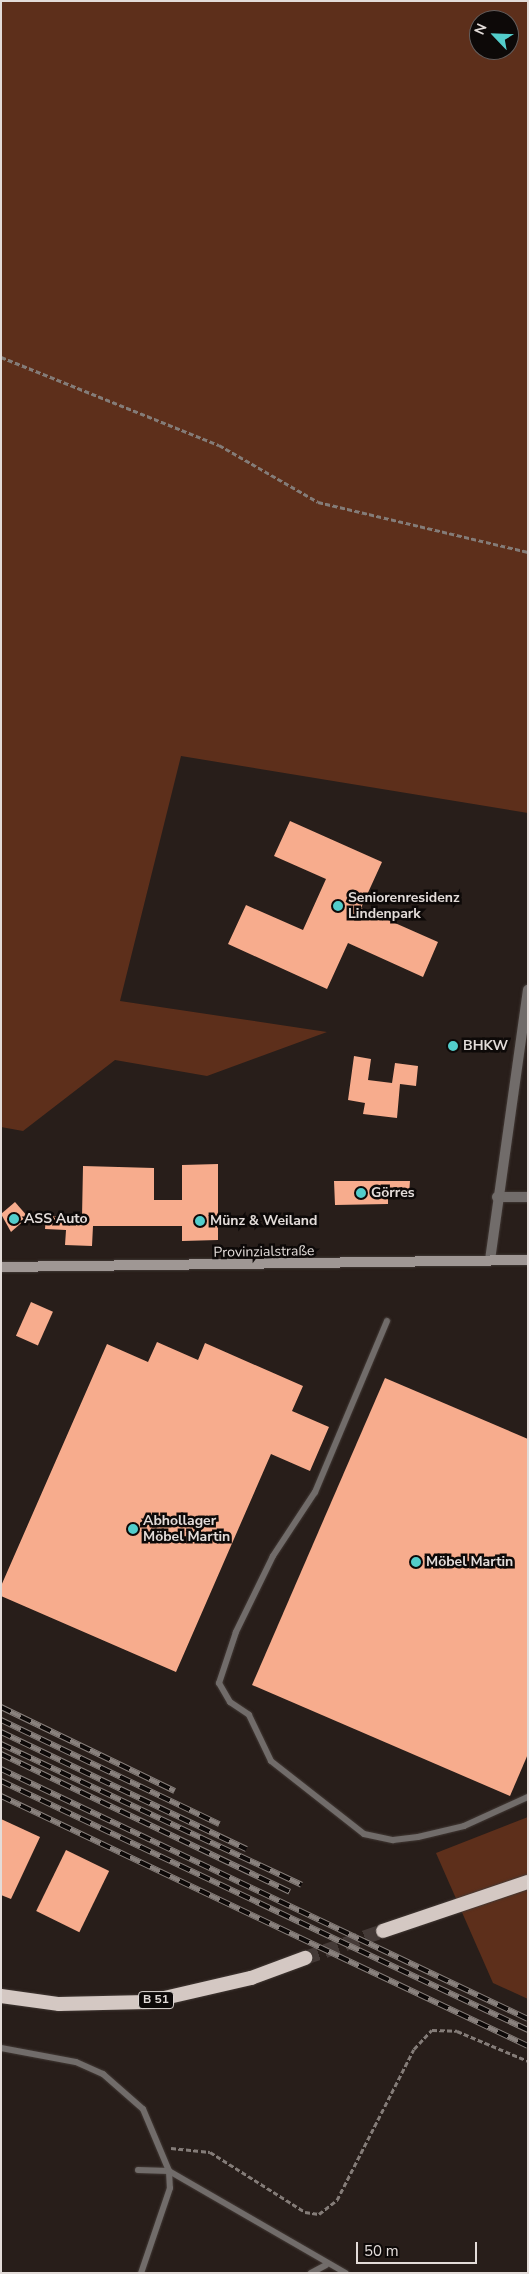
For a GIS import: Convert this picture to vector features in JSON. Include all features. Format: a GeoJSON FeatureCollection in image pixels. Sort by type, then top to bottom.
{"type":"FeatureCollection","features":[{"type":"Feature","properties":{"kind":"highway"},"geometry":{"type":"LineString","coordinates":[[383,1931],[528,1882]]}},
{"type":"Feature","properties":{"kind":"highway","name":"B 51"},"geometry":{"type":"LineString","coordinates":[[1,1996],[59,2004],[147,2002],[233,1983],[305,1958]]}},
{"type":"Feature","properties":{"kind":"main road","name":"Provinzialstraße"},"geometry":{"type":"LineString","coordinates":[[2,1269],[528,1260]]}},
{"type":"Feature","properties":{"kind":"street"},"geometry":{"type":"LineString","coordinates":[[490,1260],[497,1197],[528,990]]}},
{"type":"Feature","properties":{"kind":"street"},"geometry":{"type":"LineString","coordinates":[[497,1197],[528,1197]]}},
{"type":"Feature","properties":{"kind":"lane"},"geometry":{"type":"LineString","coordinates":[[387,1321],[315,1492],[273,1556],[236,1632],[219,1683],[230,1702],[249,1715],[271,1760],[364,1834],[393,1840],[418,1837],[464,1826],[528,1797]]}},
{"type":"Feature","properties":{"kind":"lane"},"geometry":{"type":"LineString","coordinates":[[1,2048],[35,2051],[102,2074],[143,2109],[169,2171],[170,2188],[141,2273]]}},
{"type":"Feature","properties":{"kind":"lane"},"geometry":{"type":"LineString","coordinates":[[138,2170],[169,2171],[308,2249],[326,2265],[346,2273]]}},
{"type":"Feature","properties":{"kind":"lane"},"geometry":{"type":"LineString","coordinates":[[311,2273],[326,2265]]}},
{"type":"Feature","properties":{"kind":"path"},"geometry":{"type":"LineString","coordinates":[[1,358],[219,445],[318,502],[528,552]]}},
{"type":"Feature","properties":{"kind":"path"},"geometry":{"type":"LineString","coordinates":[[169,2171],[171,2145],[210,2152],[305,2212],[320,2214],[338,2200],[414,2049],[432,2030],[457,2031],[528,2061]]}},
{"type":"Feature","properties":{"kind":"shaded area"},"geometry":{"type":"Polygon","coordinates":[[[1,1],[528,1],[528,813],[181,756],[120,1001],[327,1032],[207,1076],[115,1060],[23,1131],[1,1127],[1,1]]]}},
{"type":"Feature","properties":{"kind":"shaded area"},"geometry":{"type":"Polygon","coordinates":[[[528,1817],[528,1999],[493,1983],[436,1853],[528,1817]]]}},
{"type":"Feature","properties":{"kind":"building","name":"Seniorenresidenz Lindenpark"},"geometry":{"type":"Polygon","coordinates":[[[290,821],[382,862],[361,908],[438,942],[423,977],[348,943],[327,989],[228,944],[246,905],[303,930],[326,879],[274,856],[290,821]]]}},
{"type":"Feature","properties":{"kind":"building"},"geometry":{"type":"Polygon","coordinates":[[[354,1056],[371,1059],[368,1080],[392,1083],[395,1063],[418,1066],[416,1086],[400,1084],[397,1118],[363,1114],[365,1103],[348,1100],[354,1056]]]}},
{"type":"Feature","properties":{"kind":"building"},"geometry":{"type":"Polygon","coordinates":[[[218,1164],[218,1240],[182,1241],[182,1226],[93,1226],[92,1246],[65,1245],[66,1230],[45,1229],[46,1216],[82,1217],[83,1166],[154,1168],[154,1200],[182,1200],[182,1165],[218,1164]]]}},
{"type":"Feature","properties":{"kind":"building","name":"Görres"},"geometry":{"type":"Polygon","coordinates":[[[334,1181],[410,1181],[409,1195],[388,1194],[388,1204],[335,1205],[334,1181]]]}},
{"type":"Feature","properties":{"kind":"building","name":"ASS Auto"},"geometry":{"type":"Polygon","coordinates":[[[15,1202],[28,1217],[11,1232],[1,1214],[15,1202]]]}},
{"type":"Feature","properties":{"kind":"building"},"geometry":{"type":"Polygon","coordinates":[[[31,1302],[53,1312],[38,1346],[16,1336],[31,1302]]]}},
{"type":"Feature","properties":{"kind":"building","name":"Abhollager Möbel Martin"},"geometry":{"type":"Polygon","coordinates":[[[157,1342],[198,1360],[205,1343],[303,1386],[292,1411],[329,1427],[310,1471],[271,1454],[176,1672],[1,1596],[1,1586],[107,1344],[148,1362],[157,1342]]]}},
{"type":"Feature","properties":{"kind":"building","name":"Möbel Martin"},"geometry":{"type":"Polygon","coordinates":[[[385,1378],[528,1439],[528,1754],[510,1796],[252,1685],[385,1378]]]}},
{"type":"Feature","properties":{"kind":"building"},"geometry":{"type":"Polygon","coordinates":[[[1,1819],[40,1837],[11,1899],[1,1895],[1,1819]]]}},
{"type":"Feature","properties":{"kind":"building"},"geometry":{"type":"Polygon","coordinates":[[[66,1850],[109,1871],[79,1932],[36,1911],[66,1850]]]}},
{"type":"Feature","properties":{"kind":"tunnel"},"geometry":{"type":"LineString","coordinates":[[305,1958],[383,1931]]}},
{"type":"Feature","properties":{"kind":"railway"},"geometry":{"type":"LineString","coordinates":[[1,1707],[175,1791]]}},
{"type":"Feature","properties":{"kind":"railway"},"geometry":{"type":"LineString","coordinates":[[1,1720],[219,1824]]}},
{"type":"Feature","properties":{"kind":"railway"},"geometry":{"type":"LineString","coordinates":[[1,1732],[246,1849]]}},
{"type":"Feature","properties":{"kind":"railway"},"geometry":{"type":"LineString","coordinates":[[1,1744],[302,1885]]}},
{"type":"Feature","properties":{"kind":"railway"},"geometry":{"type":"LineString","coordinates":[[1,1754],[290,1892]]}},
{"type":"Feature","properties":{"kind":"railway"},"geometry":{"type":"LineString","coordinates":[[1,1769],[528,2019]]}},
{"type":"Feature","properties":{"kind":"railway"},"geometry":{"type":"LineString","coordinates":[[1,1781],[528,2030]]}},
{"type":"Feature","properties":{"kind":"railway"},"geometry":{"type":"LineString","coordinates":[[1,1796],[528,2046]]}},
{"type":"Feature","properties":{"kind":"place","name":"Seniorenresidenz Lindenpark"},"geometry":{"type":"Point","coordinates":[338,906]}},
{"type":"Feature","properties":{"kind":"place","name":"BHKW"},"geometry":{"type":"Point","coordinates":[453,1046]}},
{"type":"Feature","properties":{"kind":"place","name":"Görres"},"geometry":{"type":"Point","coordinates":[361,1193]}},
{"type":"Feature","properties":{"kind":"place","name":"ASS Auto"},"geometry":{"type":"Point","coordinates":[14,1219]}},
{"type":"Feature","properties":{"kind":"place","name":"Münz & Weiland"},"geometry":{"type":"Point","coordinates":[200,1221]}},
{"type":"Feature","properties":{"kind":"place","name":"Abhollager Möbel Martin"},"geometry":{"type":"Point","coordinates":[133,1529]}},
{"type":"Feature","properties":{"kind":"place","name":"Möbel Martin"},"geometry":{"type":"Point","coordinates":[416,1562]}}]}
